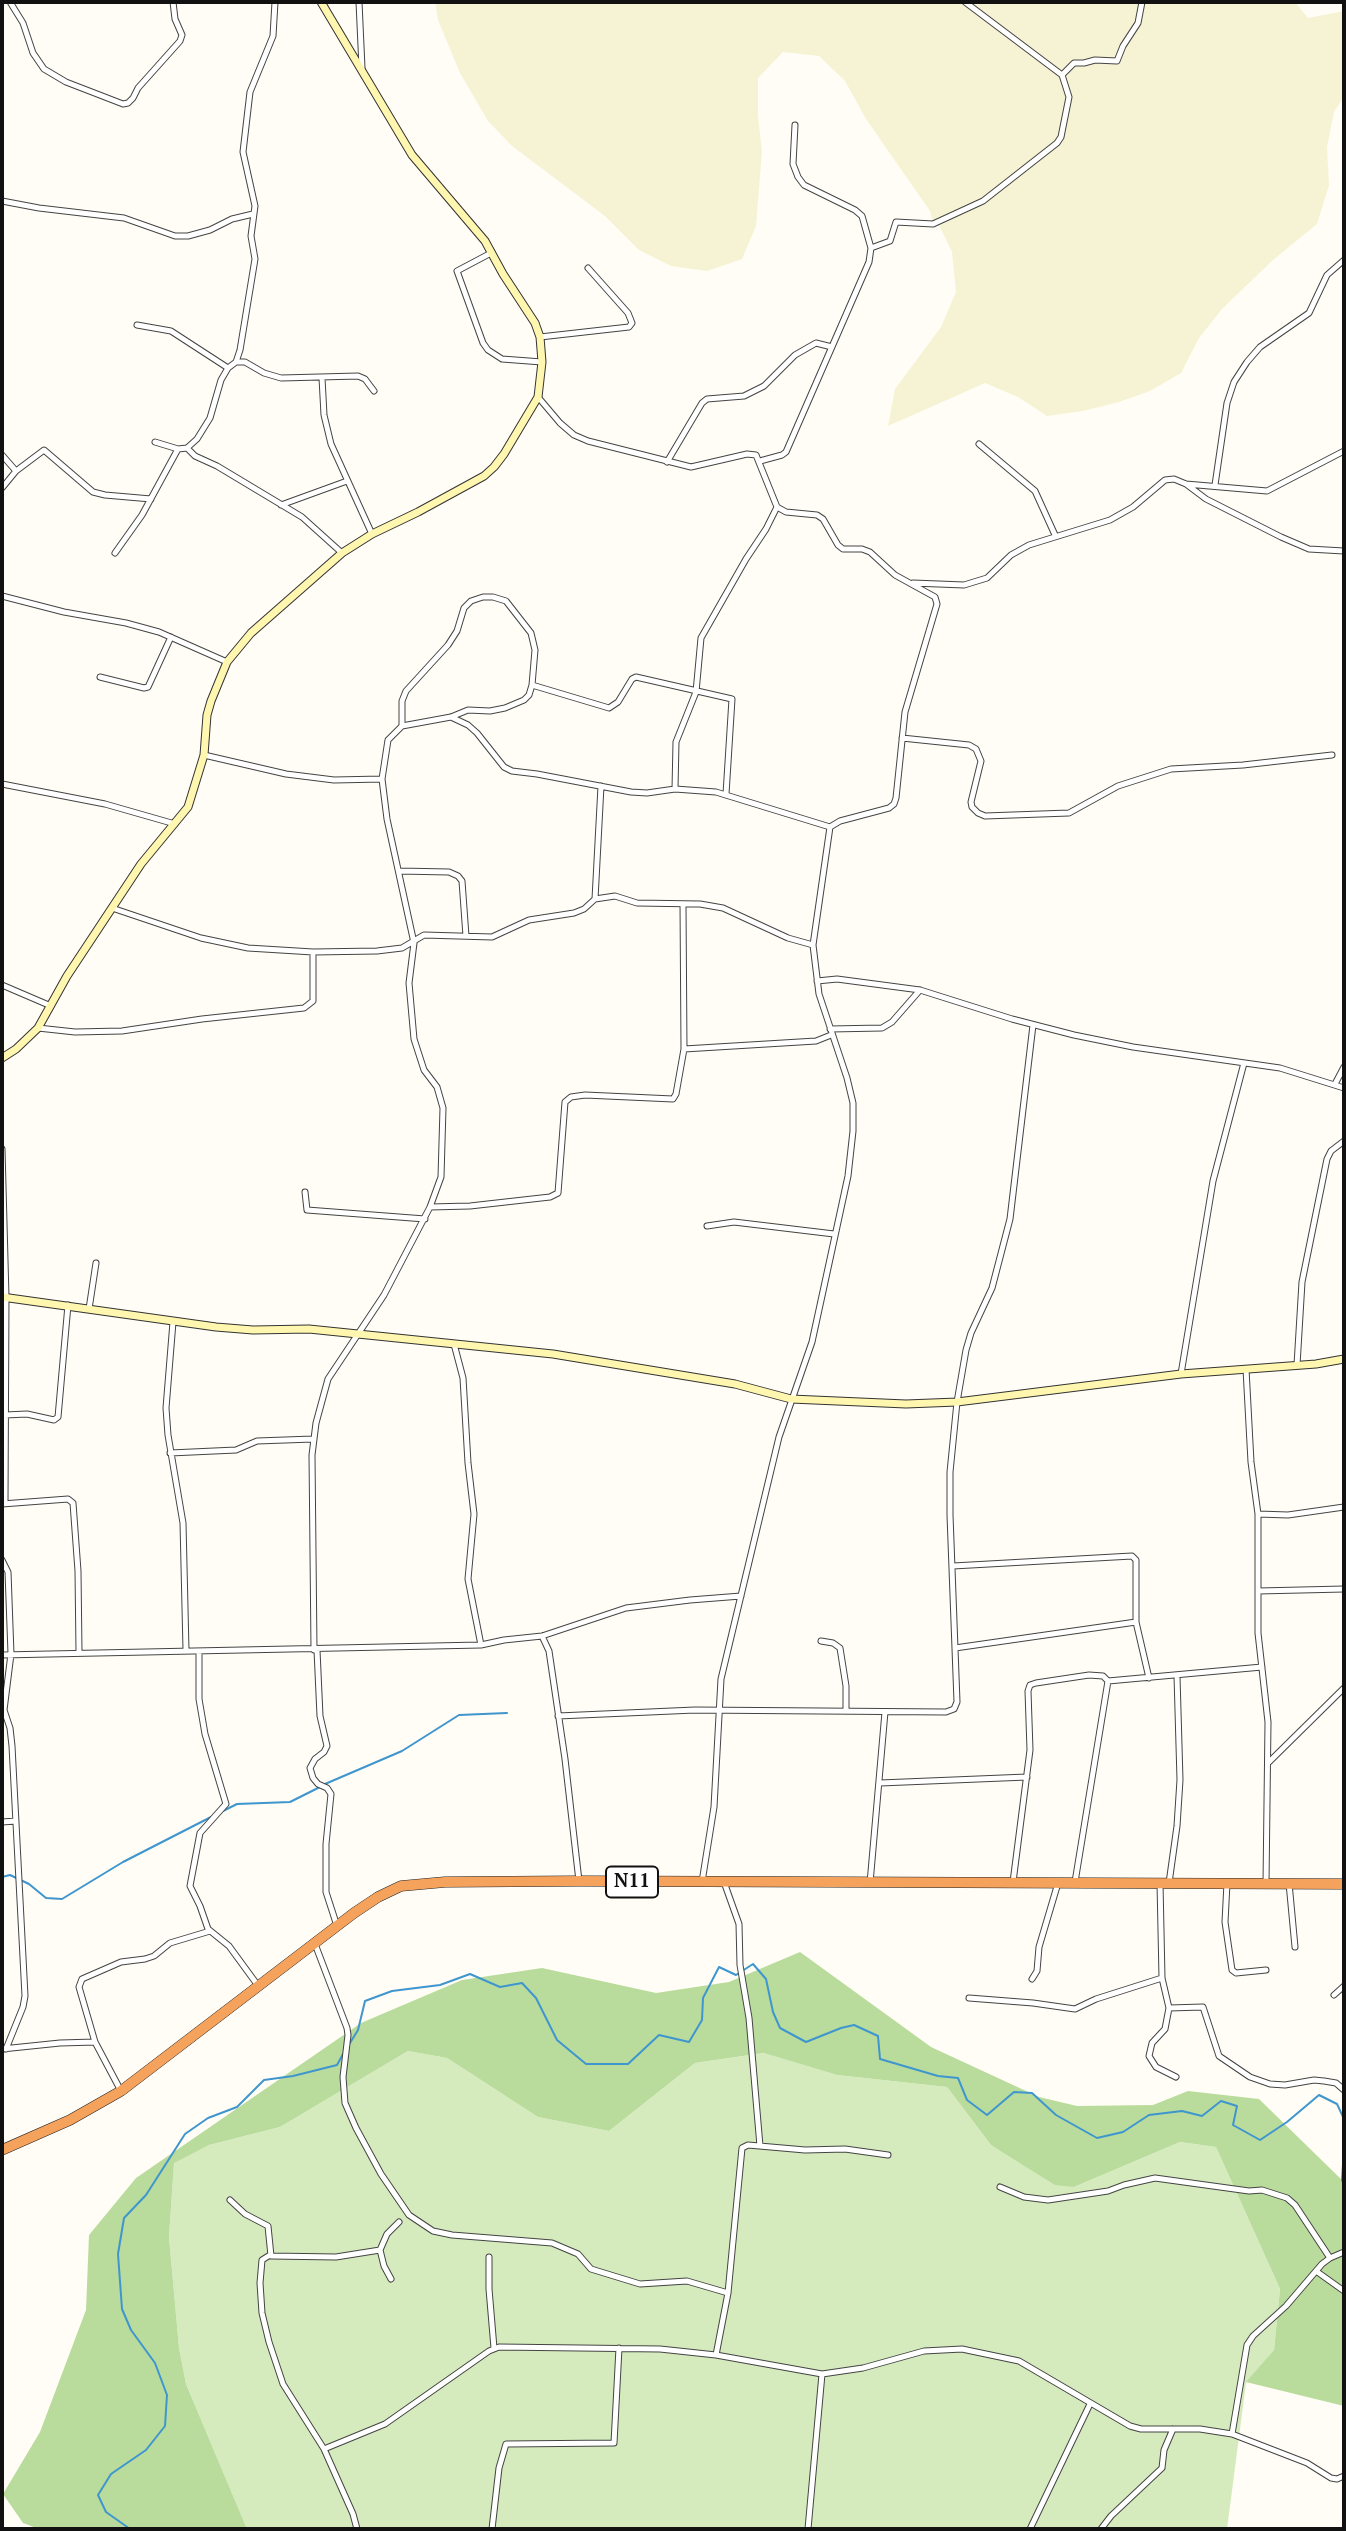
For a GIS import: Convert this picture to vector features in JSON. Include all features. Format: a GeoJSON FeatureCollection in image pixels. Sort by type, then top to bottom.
{"type":"FeatureCollection","features":[{"type":"Feature","properties":{"kind":"highway","name":"N11"},"geometry":{"type":"LineString","coordinates":[[2,2150],[79,2115],[121,2091],[337,1926],[378,1897],[401,1886],[579,1881],[1344,1884]]}},
{"type":"Feature","properties":{"kind":"street"},"geometry":{"type":"LineString","coordinates":[[2,7],[10,2],[23,23],[33,52],[44,69],[66,82],[123,104],[133,98],[138,88],[180,41],[182,35],[175,19],[173,2]]}},
{"type":"Feature","properties":{"kind":"street"},"geometry":{"type":"LineString","coordinates":[[236,362],[254,276],[251,236],[255,206],[243,152],[247,113],[256,75],[273,36],[275,2]]}},
{"type":"Feature","properties":{"kind":"street"},"geometry":{"type":"LineString","coordinates":[[2,1058],[16,1049],[38,1027],[67,976],[141,864],[188,807],[204,755],[207,715],[227,662],[251,633],[342,553],[372,534],[484,476],[504,454],[538,397],[542,362],[540,337],[535,323],[463,213],[412,155],[321,2]]}},
{"type":"Feature","properties":{"kind":"street"},"geometry":{"type":"LineString","coordinates":[[359,2],[362,71]]}},
{"type":"Feature","properties":{"kind":"street"},"geometry":{"type":"LineString","coordinates":[[871,248],[890,240],[896,222],[933,224],[983,201],[1057,143],[1063,130],[1069,97],[1062,75],[965,2]]}},
{"type":"Feature","properties":{"kind":"street"},"geometry":{"type":"LineString","coordinates":[[1062,75],[1074,63],[1117,61],[1138,23],[1142,2]]}},
{"type":"Feature","properties":{"kind":"street"},"geometry":{"type":"LineString","coordinates":[[760,461],[786,452],[869,262],[871,248],[862,216],[804,185],[798,177],[793,164],[795,125]]}},
{"type":"Feature","properties":{"kind":"street"},"geometry":{"type":"LineString","coordinates":[[2,201],[124,218],[175,236],[188,236],[253,214]]}},
{"type":"Feature","properties":{"kind":"street"},"geometry":{"type":"LineString","coordinates":[[491,253],[457,271],[483,343],[488,350],[502,359],[542,362]]}},
{"type":"Feature","properties":{"kind":"street"},"geometry":{"type":"LineString","coordinates":[[1214,485],[1227,403],[1234,382],[1260,347],[1309,313],[1320,285],[1344,260]]}},
{"type":"Feature","properties":{"kind":"street"},"geometry":{"type":"LineString","coordinates":[[540,337],[629,327],[632,323],[628,313],[588,268]]}},
{"type":"Feature","properties":{"kind":"street"},"geometry":{"type":"LineString","coordinates":[[137,325],[171,331],[228,368]]}},
{"type":"Feature","properties":{"kind":"street"},"geometry":{"type":"LineString","coordinates":[[667,462],[707,399],[744,396],[764,386],[795,355],[816,343],[832,347]]}},
{"type":"Feature","properties":{"kind":"street"},"geometry":{"type":"LineString","coordinates":[[156,442],[178,449],[187,448],[197,439],[210,418],[215,395],[228,368],[236,362],[245,362],[264,373],[281,378],[358,376],[365,379],[374,391]]}},
{"type":"Feature","properties":{"kind":"street"},"geometry":{"type":"LineString","coordinates":[[322,378],[324,415],[331,444],[372,534]]}},
{"type":"Feature","properties":{"kind":"street"},"geometry":{"type":"LineString","coordinates":[[538,397],[560,423],[588,442],[691,467],[752,454],[760,461],[776,508],[701,638],[696,692],[676,742],[676,789]]}},
{"type":"Feature","properties":{"kind":"street"},"geometry":{"type":"LineString","coordinates":[[979,444],[1035,491],[1055,536]]}},
{"type":"Feature","properties":{"kind":"street"},"geometry":{"type":"LineString","coordinates":[[187,448],[195,456],[217,466],[302,517],[342,553]]}},
{"type":"Feature","properties":{"kind":"street"},"geometry":{"type":"LineString","coordinates":[[115,553],[151,499],[178,449]]}},
{"type":"Feature","properties":{"kind":"street"},"geometry":{"type":"LineString","coordinates":[[2,488],[16,471],[44,450],[93,492],[151,499]]}},
{"type":"Feature","properties":{"kind":"street"},"geometry":{"type":"LineString","coordinates":[[1185,484],[1267,491],[1344,451]]}},
{"type":"Feature","properties":{"kind":"street"},"geometry":{"type":"LineString","coordinates":[[2,456],[16,471]]}},
{"type":"Feature","properties":{"kind":"street"},"geometry":{"type":"LineString","coordinates":[[910,583],[973,583],[987,579],[1011,555],[1029,545],[1110,520],[1133,507],[1165,480],[1174,479],[1206,499],[1290,541],[1309,549],[1344,551]]}},
{"type":"Feature","properties":{"kind":"street"},"geometry":{"type":"LineString","coordinates":[[281,505],[347,481]]}},
{"type":"Feature","properties":{"kind":"street"},"geometry":{"type":"LineString","coordinates":[[451,717],[477,733],[504,767],[512,772],[537,774],[639,793],[676,789],[726,794],[830,827],[894,804],[905,712],[937,604],[935,597],[886,568],[870,552],[843,549],[823,519],[817,515],[786,512],[776,508]]}},
{"type":"Feature","properties":{"kind":"street"},"geometry":{"type":"LineString","coordinates":[[2,596],[64,612],[126,622],[171,637],[227,662]]}},
{"type":"Feature","properties":{"kind":"street"},"geometry":{"type":"LineString","coordinates":[[337,1926],[326,1892],[326,1844],[331,1794],[313,1778],[310,1768],[327,1746],[320,1716],[316,1650],[313,1440],[328,1379],[384,1295],[430,1207],[440,1177],[443,1108],[437,1087],[424,1070],[414,1039],[409,983],[414,943],[387,818],[382,779],[388,740],[402,726],[410,722],[451,717],[462,712],[490,711],[518,703],[529,695],[535,650],[531,633],[506,601],[483,597],[471,601],[464,608],[457,631],[448,645],[406,691],[402,701],[402,726]]}},
{"type":"Feature","properties":{"kind":"street"},"geometry":{"type":"LineString","coordinates":[[100,677],[148,687],[171,637]]}},
{"type":"Feature","properties":{"kind":"street"},"geometry":{"type":"LineString","coordinates":[[532,685],[609,708],[618,702],[636,677],[732,699],[734,704],[726,794]]}},
{"type":"Feature","properties":{"kind":"street"},"geometry":{"type":"LineString","coordinates":[[902,738],[969,745],[976,749],[981,761],[971,802],[972,807],[985,816],[1069,813],[1118,786],[1171,769],[1243,765],[1332,755]]}},
{"type":"Feature","properties":{"kind":"street"},"geometry":{"type":"LineString","coordinates":[[204,755],[310,777],[334,780],[382,779]]}},
{"type":"Feature","properties":{"kind":"street"},"geometry":{"type":"LineString","coordinates":[[2,784],[105,804],[175,824]]}},
{"type":"Feature","properties":{"kind":"street"},"geometry":{"type":"LineString","coordinates":[[595,899],[601,786]]}},
{"type":"Feature","properties":{"kind":"street"},"geometry":{"type":"LineString","coordinates":[[702,1882],[709,1852],[714,1807],[721,1679],[779,1437],[811,1342],[848,1175],[853,1104],[817,981],[813,945],[830,827]]}},
{"type":"Feature","properties":{"kind":"street"},"geometry":{"type":"LineString","coordinates":[[399,871],[449,872],[458,876],[462,881],[466,936]]}},
{"type":"Feature","properties":{"kind":"street"},"geometry":{"type":"LineString","coordinates":[[112,908],[201,938],[248,948],[313,951],[394,950],[414,943],[424,935],[492,937],[529,920],[573,913],[584,909],[595,899],[615,896],[637,902],[723,908],[788,938],[813,945]]}},
{"type":"Feature","properties":{"kind":"street"},"geometry":{"type":"LineString","coordinates":[[430,1207],[470,1206],[550,1197],[558,1193],[565,1102],[571,1097],[585,1095],[673,1098],[684,1049],[683,904]]}},
{"type":"Feature","properties":{"kind":"street"},"geometry":{"type":"LineString","coordinates":[[38,1027],[75,1032],[122,1031],[304,1008],[313,1001],[313,951]]}},
{"type":"Feature","properties":{"kind":"street"},"geometry":{"type":"LineString","coordinates":[[817,981],[837,979],[920,990],[1033,1026],[1122,1045],[1280,1068],[1344,1088]]}},
{"type":"Feature","properties":{"kind":"street"},"geometry":{"type":"LineString","coordinates":[[2,985],[51,1006]]}},
{"type":"Feature","properties":{"kind":"street"},"geometry":{"type":"LineString","coordinates":[[684,1049],[816,1041],[831,1032],[882,1028],[892,1022],[920,990]]}},
{"type":"Feature","properties":{"kind":"street"},"geometry":{"type":"LineString","coordinates":[[558,1716],[719,1711],[947,1712],[954,1709],[957,1702],[950,1472],[957,1402],[965,1350],[992,1288],[1010,1219],[1033,1026]]}},
{"type":"Feature","properties":{"kind":"street"},"geometry":{"type":"LineString","coordinates":[[1181,1374],[1213,1181],[1244,1063]]}},
{"type":"Feature","properties":{"kind":"street"},"geometry":{"type":"LineString","coordinates":[[1335,1084],[1344,1067]]}},
{"type":"Feature","properties":{"kind":"street"},"geometry":{"type":"LineString","coordinates":[[1297,1365],[1302,1282],[1327,1159],[1331,1151],[1344,1141]]}},
{"type":"Feature","properties":{"kind":"street"},"geometry":{"type":"LineString","coordinates":[[2,1149],[5,1415],[3,1504],[68,1499],[72,1503],[78,1571],[79,1652]]}},
{"type":"Feature","properties":{"kind":"street"},"geometry":{"type":"LineString","coordinates":[[305,1192],[307,1210],[425,1219]]}},
{"type":"Feature","properties":{"kind":"street"},"geometry":{"type":"LineString","coordinates":[[707,1226],[734,1222],[834,1234]]}},
{"type":"Feature","properties":{"kind":"street"},"geometry":{"type":"LineString","coordinates":[[89,1309],[96,1263]]}},
{"type":"Feature","properties":{"kind":"street"},"geometry":{"type":"LineString","coordinates":[[4,1297],[173,1322],[253,1330],[309,1329],[360,1333],[603,1362],[735,1384],[791,1399],[906,1404],[957,1402],[1181,1374],[1344,1359]]}},
{"type":"Feature","properties":{"kind":"street"},"geometry":{"type":"LineString","coordinates":[[5,1415],[27,1414],[54,1420],[58,1417],[68,1305]]}},
{"type":"Feature","properties":{"kind":"street"},"geometry":{"type":"LineString","coordinates":[[173,1322],[166,1408],[170,1453],[183,1523],[186,1650]]}},
{"type":"Feature","properties":{"kind":"street"},"geometry":{"type":"LineString","coordinates":[[454,1344],[463,1378],[474,1514],[468,1579],[481,1645]]}},
{"type":"Feature","properties":{"kind":"street"},"geometry":{"type":"LineString","coordinates":[[1246,1370],[1251,1462],[1258,1514],[1258,1633],[1268,1722],[1266,1883]]}},
{"type":"Feature","properties":{"kind":"street"},"geometry":{"type":"LineString","coordinates":[[170,1453],[236,1450],[257,1441],[313,1440]]}},
{"type":"Feature","properties":{"kind":"street"},"geometry":{"type":"LineString","coordinates":[[1258,1514],[1288,1515],[1344,1507]]}},
{"type":"Feature","properties":{"kind":"street"},"geometry":{"type":"LineString","coordinates":[[953,1566],[1132,1556],[1136,1566],[1136,1622],[1149,1678]]}},
{"type":"Feature","properties":{"kind":"street"},"geometry":{"type":"LineString","coordinates":[[2,1560],[8,1572],[12,1654],[4,1710],[10,1728],[24,1996],[23,2007],[4,2049]]}},
{"type":"Feature","properties":{"kind":"street"},"geometry":{"type":"LineString","coordinates":[[1258,1591],[1344,1589]]}},
{"type":"Feature","properties":{"kind":"street"},"geometry":{"type":"LineString","coordinates":[[2,1655],[481,1645],[542,1636],[626,1608],[741,1596]]}},
{"type":"Feature","properties":{"kind":"street"},"geometry":{"type":"LineString","coordinates":[[955,1648],[1136,1622]]}},
{"type":"Feature","properties":{"kind":"street"},"geometry":{"type":"LineString","coordinates":[[542,1636],[549,1651],[579,1881]]}},
{"type":"Feature","properties":{"kind":"street"},"geometry":{"type":"LineString","coordinates":[[821,1641],[833,1643],[840,1648],[846,1686],[846,1711]]}},
{"type":"Feature","properties":{"kind":"street"},"geometry":{"type":"LineString","coordinates":[[199,1651],[200,1699],[205,1734],[226,1804],[201,1833],[190,1886],[209,1931],[229,1946],[259,1987]]}},
{"type":"Feature","properties":{"kind":"street"},"geometry":{"type":"LineString","coordinates":[[1013,1882],[1027,1777],[1030,1685],[1097,1674],[1108,1681],[1262,1667]]}},
{"type":"Feature","properties":{"kind":"street"},"geometry":{"type":"LineString","coordinates":[[1175,2077],[1156,2067],[1149,2056],[1152,2043],[1165,2029],[1169,2008],[1162,1978],[1165,1883],[1177,1826],[1180,1780],[1177,1676]]}},
{"type":"Feature","properties":{"kind":"street"},"geometry":{"type":"LineString","coordinates":[[1075,1882],[1108,1681]]}},
{"type":"Feature","properties":{"kind":"street"},"geometry":{"type":"LineString","coordinates":[[1269,1762],[1344,1688]]}},
{"type":"Feature","properties":{"kind":"street"},"geometry":{"type":"LineString","coordinates":[[870,1883],[885,1712]]}},
{"type":"Feature","properties":{"kind":"street"},"geometry":{"type":"LineString","coordinates":[[880,1783],[1027,1777]]}},
{"type":"Feature","properties":{"kind":"street"},"geometry":{"type":"LineString","coordinates":[[2,1822],[16,1821]]}},
{"type":"Feature","properties":{"kind":"street"},"geometry":{"type":"LineString","coordinates":[[724,1882],[739,1924],[740,1965],[749,2018],[760,2146]]}},
{"type":"Feature","properties":{"kind":"street"},"geometry":{"type":"LineString","coordinates":[[1032,1979],[1037,1971],[1039,1947],[1058,1883]]}},
{"type":"Feature","properties":{"kind":"street"},"geometry":{"type":"LineString","coordinates":[[1227,1883],[1225,1922],[1233,1970],[1236,1973],[1266,1970]]}},
{"type":"Feature","properties":{"kind":"street"},"geometry":{"type":"LineString","coordinates":[[1289,1884],[1295,1947]]}},
{"type":"Feature","properties":{"kind":"street"},"geometry":{"type":"LineString","coordinates":[[121,2091],[95,2042],[79,1987],[82,1979],[121,1962],[154,1956],[170,1943],[209,1931]]}},
{"type":"Feature","properties":{"kind":"street"},"geometry":{"type":"LineString","coordinates":[[315,1944],[347,2028],[342,2077],[345,2102],[355,2128],[409,2215],[433,2231],[452,2235],[552,2243],[578,2254],[591,2269],[640,2284],[687,2281],[728,2293]]}},
{"type":"Feature","properties":{"kind":"street"},"geometry":{"type":"LineString","coordinates":[[969,1998],[1033,2003],[1075,2010],[1096,1999],[1162,1978]]}},
{"type":"Feature","properties":{"kind":"street"},"geometry":{"type":"LineString","coordinates":[[1334,1995],[1344,1986]]}},
{"type":"Feature","properties":{"kind":"street"},"geometry":{"type":"LineString","coordinates":[[1169,2008],[1203,2007],[1220,2056],[1250,2077],[1270,2084],[1285,2085],[1324,2081],[1336,2083],[1344,2090]]}},
{"type":"Feature","properties":{"kind":"street"},"geometry":{"type":"LineString","coordinates":[[4,2049],[95,2042]]}},
{"type":"Feature","properties":{"kind":"street"},"geometry":{"type":"LineString","coordinates":[[716,2355],[728,2293],[740,2153],[744,2146],[804,2150],[845,2149],[888,2155]]}},
{"type":"Feature","properties":{"kind":"street"},"geometry":{"type":"LineString","coordinates":[[1000,2187],[1024,2197],[1048,2200],[1108,2191],[1155,2178],[1249,2191],[1262,2190],[1287,2198],[1294,2205],[1330,2258]]}},
{"type":"Feature","properties":{"kind":"street"},"geometry":{"type":"LineString","coordinates":[[230,2200],[245,2214],[268,2226],[270,2255]]}},
{"type":"Feature","properties":{"kind":"street"},"geometry":{"type":"LineString","coordinates":[[391,2279],[380,2250],[387,2234],[399,2222]]}},
{"type":"Feature","properties":{"kind":"street"},"geometry":{"type":"LineString","coordinates":[[357,2529],[324,2449],[283,2384],[262,2313],[260,2283],[262,2260],[270,2255],[311,2258],[380,2250]]}},
{"type":"Feature","properties":{"kind":"street"},"geometry":{"type":"LineString","coordinates":[[1232,2434],[1247,2345],[1330,2258],[1344,2252]]}},
{"type":"Feature","properties":{"kind":"street"},"geometry":{"type":"LineString","coordinates":[[489,2257],[494,2348]]}},
{"type":"Feature","properties":{"kind":"street"},"geometry":{"type":"LineString","coordinates":[[1316,2272],[1344,2291]]}},
{"type":"Feature","properties":{"kind":"street"},"geometry":{"type":"LineString","coordinates":[[324,2449],[385,2424],[494,2348],[619,2348],[716,2355],[822,2374],[863,2368],[925,2351],[971,2349],[1019,2361],[1130,2426],[1140,2429],[1232,2434],[1307,2463],[1344,2484]]}},
{"type":"Feature","properties":{"kind":"street"},"geometry":{"type":"LineString","coordinates":[[492,2529],[499,2468],[506,2444],[614,2443],[619,2348]]}},
{"type":"Feature","properties":{"kind":"street"},"geometry":{"type":"LineString","coordinates":[[808,2529],[822,2374]]}},
{"type":"Feature","properties":{"kind":"street"},"geometry":{"type":"LineString","coordinates":[[1039,2529],[1031,2527],[1090,2404]]}},
{"type":"Feature","properties":{"kind":"street"},"geometry":{"type":"LineString","coordinates":[[1101,2529],[1111,2516],[1162,2468],[1164,2450],[1173,2429]]}},
{"type":"Feature","properties":{"kind":"street"},"geometry":{"type":"LineString","coordinates":[[1337,2479],[1344,2476]]}},
{"type":"Feature","properties":{"kind":"shaded area"},"geometry":{"type":"Polygon","coordinates":[[[435,2],[1295,2],[1308,18],[1344,11],[1344,97],[1334,112],[1327,147],[1329,185],[1317,224],[1273,260],[1222,309],[1199,338],[1181,373],[1150,391],[1119,402],[1047,416],[1018,397],[985,383],[888,426],[895,389],[941,327],[956,292],[952,252],[938,223],[933,224],[930,211],[866,119],[845,81],[819,56],[783,52],[758,78],[762,151],[756,226],[742,259],[707,271],[671,266],[639,250],[605,216],[512,146],[488,121],[460,73],[438,20],[435,2]]]}},
{"type":"Feature","properties":{"kind":"green space"},"geometry":{"type":"Polygon","coordinates":[[[800,1952],[931,2047],[1039,2097],[1077,2106],[1153,2105],[1188,2091],[1259,2099],[1344,2182],[1344,2406],[1246,2382],[1274,2350],[1280,2289],[1216,2147],[1180,2142],[1074,2187],[1055,2185],[991,2145],[947,2087],[837,2075],[764,2053],[695,2063],[609,2131],[538,2117],[447,2058],[408,2051],[280,2127],[209,2145],[174,2163],[169,2237],[179,2348],[186,2384],[247,2529],[39,2529],[23,2523],[3,2494],[40,2432],[86,2310],[89,2235],[136,2178],[361,2023],[462,1980],[542,1968],[656,1993],[729,1982],[800,1952]]]}},
{"type":"Feature","properties":{"kind":"green space"},"geometry":{"type":"Polygon","coordinates":[[[408,2051],[447,2058],[538,2117],[609,2131],[695,2063],[765,2053],[837,2075],[947,2087],[991,2145],[1074,2187],[1180,2142],[1216,2147],[1280,2289],[1274,2350],[1246,2383],[1227,2529],[247,2529],[186,2384],[179,2348],[169,2237],[174,2162],[209,2145],[280,2127],[408,2051]]]}},
{"type":"Feature","properties":{"kind":"waterway"},"geometry":{"type":"LineString","coordinates":[[325,1784],[402,1751],[459,1715],[507,1713]]}},
{"type":"Feature","properties":{"kind":"waterway"},"geometry":{"type":"LineString","coordinates":[[223,1811],[237,1804],[290,1802],[320,1787]]}},
{"type":"Feature","properties":{"kind":"waterway"},"geometry":{"type":"LineString","coordinates":[[2,1877],[10,1875],[29,1884],[46,1898],[62,1899],[123,1862],[211,1817]]}},
{"type":"Feature","properties":{"kind":"waterway"},"geometry":{"type":"LineString","coordinates":[[350,2043],[358,2030],[365,2001],[392,1991],[440,1985],[470,1974],[500,1987],[522,1983],[536,1998],[557,2040],[586,2064],[628,2064],[659,2035],[689,2042],[702,2020],[703,1998],[719,1967],[736,1975],[753,1964],[766,1979],[773,2012],[780,2028],[806,2042],[854,2025],[878,2036],[880,2059],[938,2076],[958,2078],[967,2100],[987,2115],[1014,2092],[1032,2093],[1056,2115],[1097,2138],[1123,2132],[1149,2115],[1182,2111],[1202,2116],[1221,2101],[1237,2106],[1233,2125],[1260,2140],[1319,2095],[1337,2104],[1344,2119]]}},
{"type":"Feature","properties":{"kind":"waterway"},"geometry":{"type":"LineString","coordinates":[[130,2529],[106,2512],[98,2495],[111,2474],[146,2450],[165,2426],[167,2395],[155,2363],[131,2330],[122,2309],[118,2254],[124,2218],[146,2195],[185,2134],[208,2118],[237,2107],[264,2080],[337,2065],[343,2054]]}},
{"type":"Feature","properties":{"kind":"waterway"},"geometry":{"type":"LineString","coordinates":[[1344,2149],[1344,2186]]}}]}
